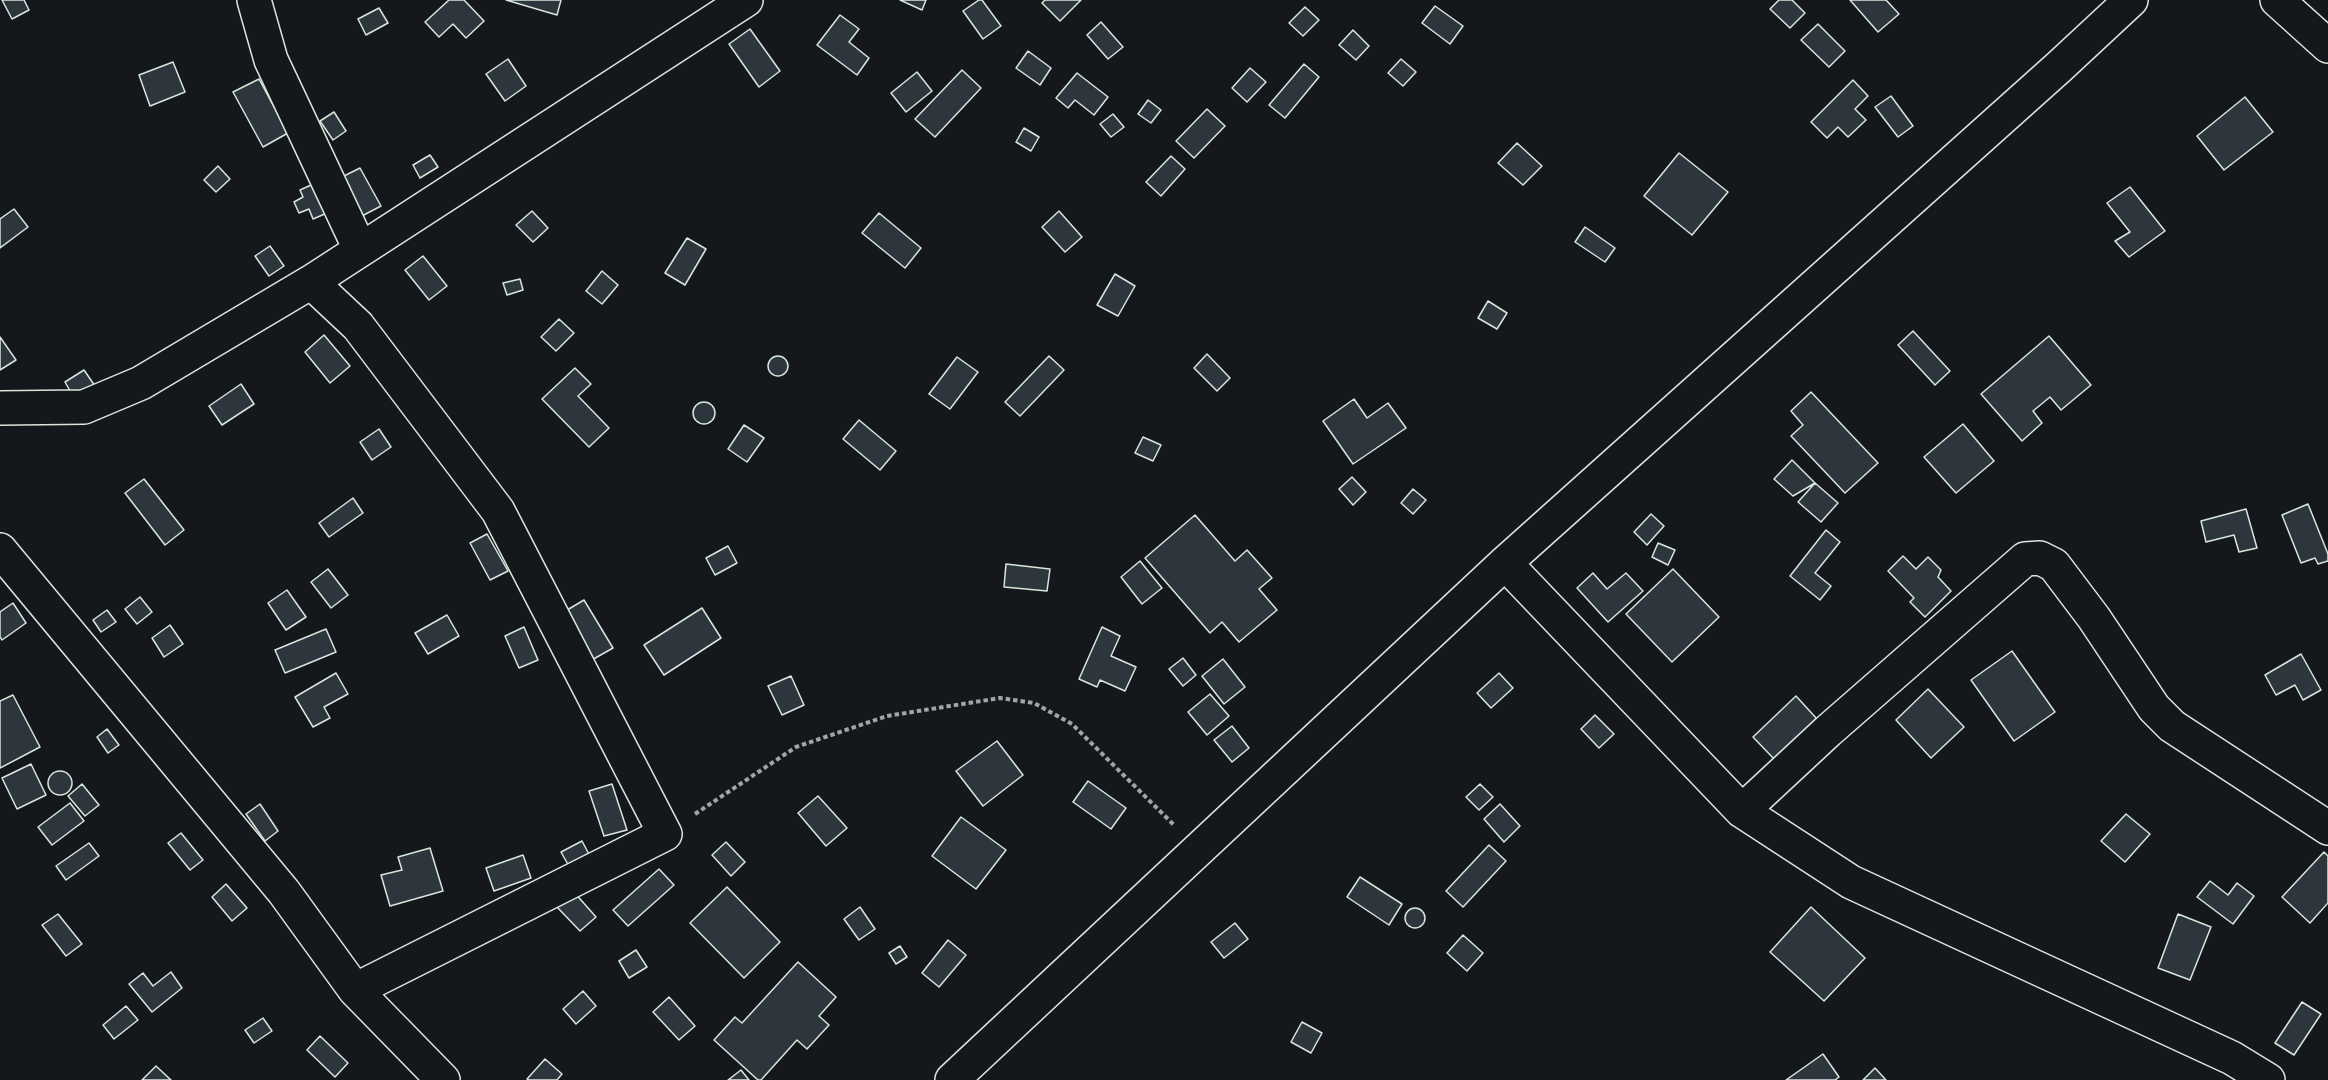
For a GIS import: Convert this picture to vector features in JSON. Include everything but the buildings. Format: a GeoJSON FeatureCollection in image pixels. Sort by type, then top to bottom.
{"type":"FeatureCollection","features":[{"type":"Feature","properties":{"kind":"street"},"geometry":{"type":"LineString","coordinates":[[254,0],[271,60],[360,249]]}},
{"type":"Feature","properties":{"kind":"street"},"geometry":{"type":"LineString","coordinates":[[0,408],[84,407],[141,383],[311,282],[746,0]]}},
{"type":"Feature","properties":{"kind":"street"},"geometry":{"type":"LineString","coordinates":[[952,1080],[1505,563],[2060,67],[2131,0]]}},
{"type":"Feature","properties":{"kind":"street"},"geometry":{"type":"LineString","coordinates":[[2277,0],[2328,46]]}},
{"type":"Feature","properties":{"kind":"street"},"geometry":{"type":"LineString","coordinates":[[311,282],[358,326],[498,511],[665,834],[355,990]]}},
{"type":"Feature","properties":{"kind":"street"},"geometry":{"type":"LineString","coordinates":[[0,550],[284,892],[355,990],[443,1080]]}},
{"type":"Feature","properties":{"kind":"street"},"geometry":{"type":"LineString","coordinates":[[1742,811],[1828,731],[2025,559],[2040,558],[2054,565],[2094,618],[2154,708],[2172,726],[2328,828]]}},
{"type":"Feature","properties":{"kind":"street"},"geometry":{"type":"LineString","coordinates":[[1505,563],[1742,811],[1851,882],[2232,1058],[2268,1080]]}},
{"type":"Feature","properties":{"kind":"path"},"geometry":{"type":"LineString","coordinates":[[665,834],[796,747],[887,716],[1000,698],[1034,703],[1071,724],[1198,849]]}}]}
